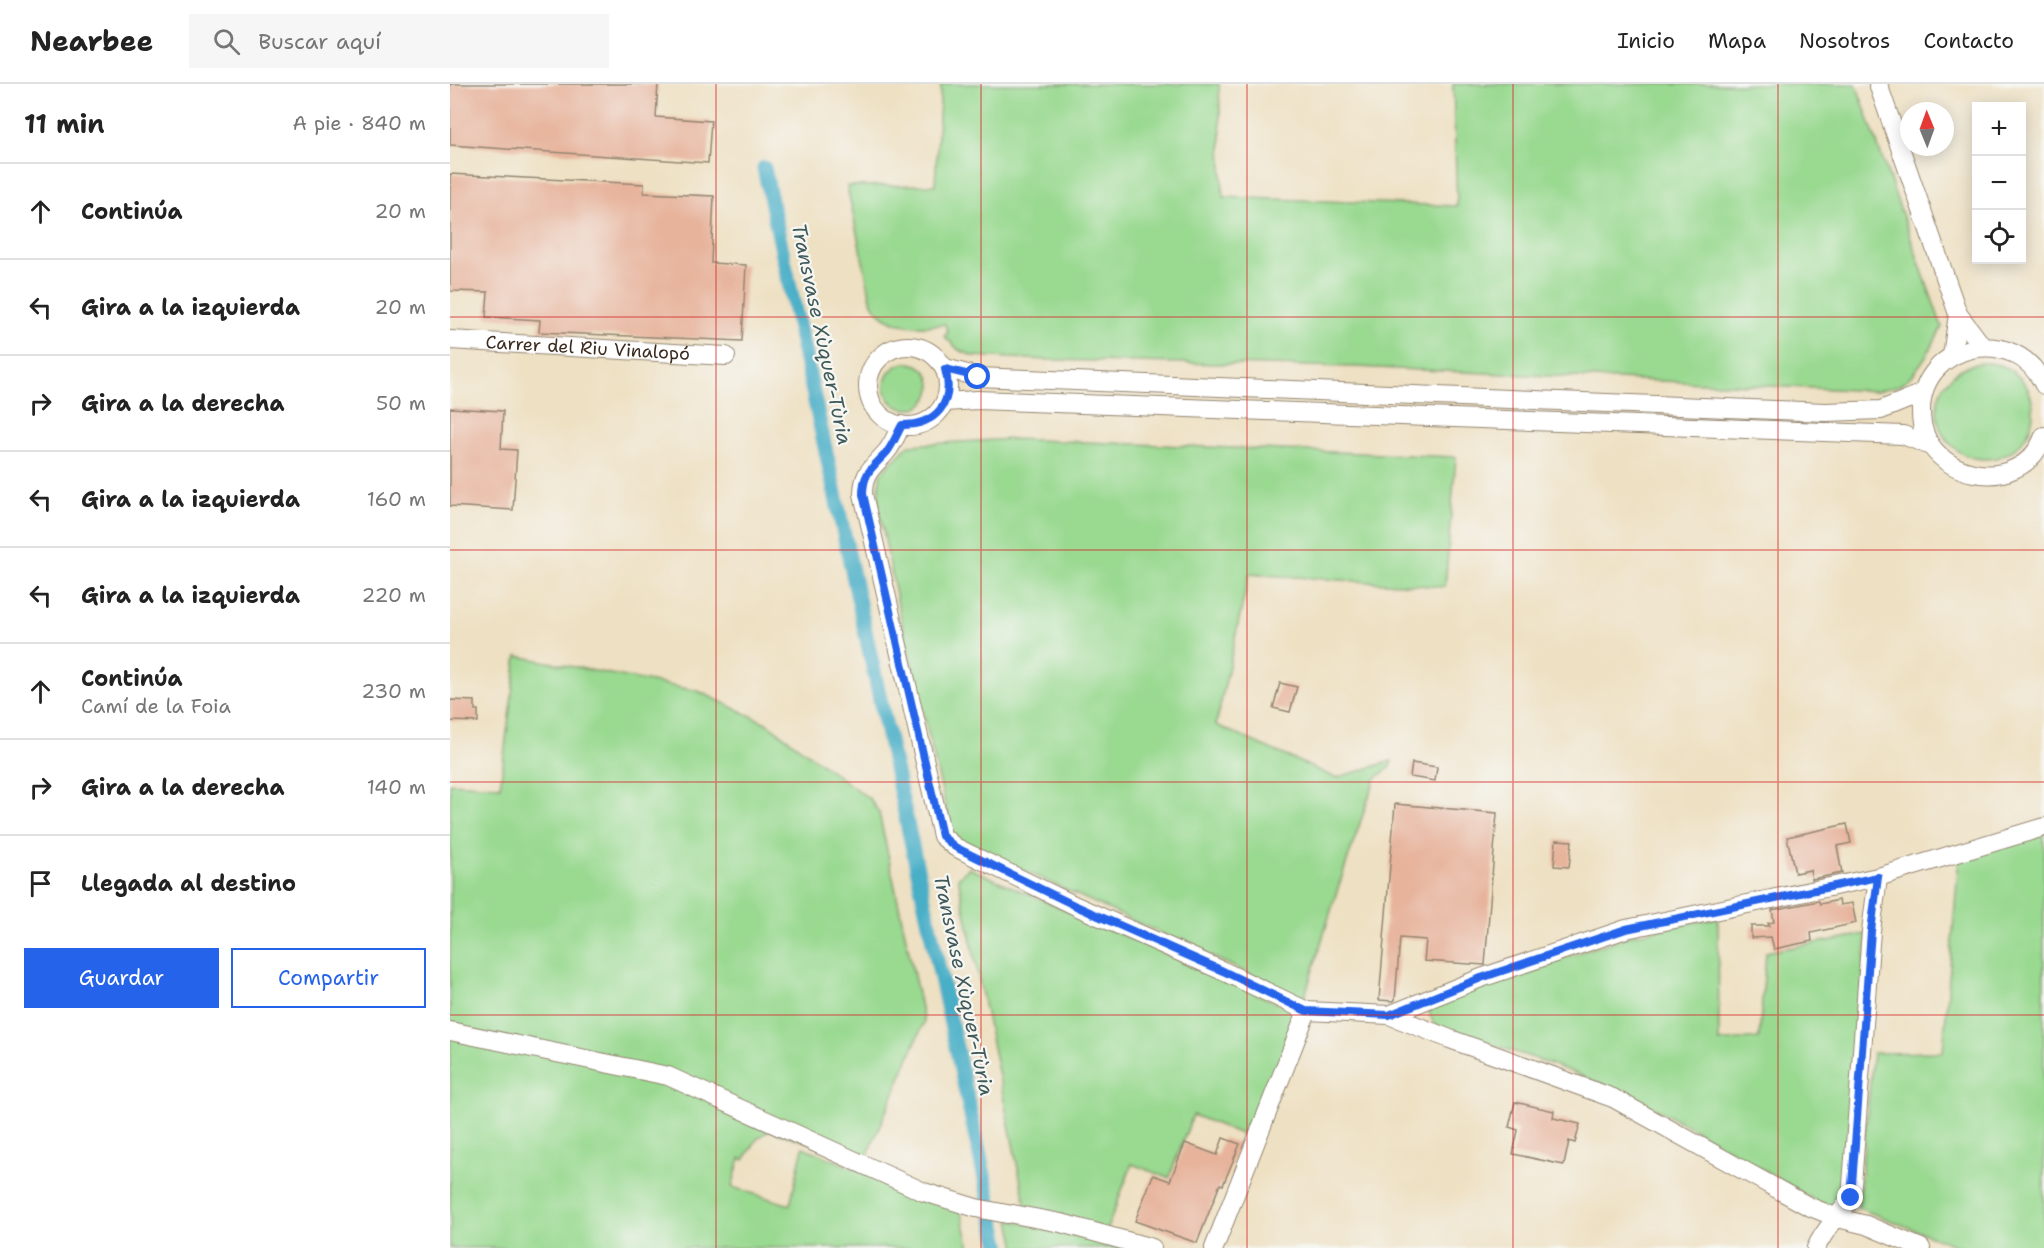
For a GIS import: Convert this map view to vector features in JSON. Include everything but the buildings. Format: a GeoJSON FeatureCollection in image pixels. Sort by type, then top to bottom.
{"type":"FeatureCollection","features":[{"type":"Feature","properties":{"kind":"street"},"geometry":{"type":"LineString","coordinates":[[1878,84],[1958,314],[1983,347]]}},
{"type":"Feature","properties":{"kind":"street"},"geometry":{"type":"LineString","coordinates":[[1952,356],[1958,314]]}},
{"type":"Feature","properties":{"kind":"street","name":"Carrer del Riu Vinalopó"},"geometry":{"type":"LineString","coordinates":[[450,340],[726,356]]}},
{"type":"Feature","properties":{"kind":"street"},"geometry":{"type":"LineString","coordinates":[[897,347],[920,347],[938,359],[945,369],[948,391],[945,402],[938,413],[927,421],[915,425],[890,422],[881,415],[869,396],[868,379],[872,368],[878,358],[887,351],[897,347]]}},
{"type":"Feature","properties":{"kind":"street"},"geometry":{"type":"LineString","coordinates":[[2044,385],[2034,369],[2021,358],[2003,349],[1983,347],[1967,349],[1952,356],[1934,372],[1923,393],[1921,411],[1924,430],[1931,446],[1944,460],[1960,470],[1978,475],[1997,474],[2015,468],[2037,456],[2044,436]]}},
{"type":"Feature","properties":{"kind":"street"},"geometry":{"type":"LineString","coordinates":[[945,369],[990,378],[1826,412],[1881,410],[1923,393]]}},
{"type":"Feature","properties":{"kind":"street"},"geometry":{"type":"LineString","coordinates":[[945,402],[977,400],[1903,435],[1931,446]]}},
{"type":"Feature","properties":{"kind":"street"},"geometry":{"type":"LineString","coordinates":[[902,425],[888,450],[872,466],[863,480],[863,494],[942,836],[955,847],[1066,901],[1306,1011],[1389,1015],[1613,1098],[1808,1206],[1838,1218],[1866,1225],[1921,1248]]}},
{"type":"Feature","properties":{"kind":"street"},"geometry":{"type":"LineString","coordinates":[[1389,1015],[1481,978],[1626,929],[1878,877],[2044,827]]}},
{"type":"Feature","properties":{"kind":"street"},"geometry":{"type":"LineString","coordinates":[[1816,1248],[1826,1229],[1838,1218],[1851,1198],[1871,931],[1878,877]]}},
{"type":"Feature","properties":{"kind":"street"},"geometry":{"type":"LineString","coordinates":[[1214,1248],[1306,1011]]}},
{"type":"Feature","properties":{"kind":"street"},"geometry":{"type":"LineString","coordinates":[[450,1030],[668,1076],[924,1192],[976,1208],[1061,1223],[1152,1248]]}},
{"type":"Feature","properties":{"kind":"green space"},"geometry":{"type":"Polygon","coordinates":[[[941,84],[1219,84],[1223,197],[1457,206],[1453,84],[1856,84],[1942,327],[1925,357],[1909,378],[1897,386],[1876,391],[1356,367],[1048,360],[973,356],[959,350],[944,336],[948,333],[945,324],[905,325],[887,318],[872,304],[847,186],[935,185],[941,84]]]}},
{"type":"Feature","properties":{"kind":"green space"},"geometry":{"type":"Polygon","coordinates":[[[908,363],[924,370],[931,386],[924,402],[908,409],[892,402],[885,386],[892,370],[908,363]]]}},
{"type":"Feature","properties":{"kind":"green space"},"geometry":{"type":"Polygon","coordinates":[[[1985,363],[2003,366],[2019,377],[2030,393],[2033,411],[2030,429],[2019,445],[2003,456],[1985,459],[1967,456],[1951,445],[1940,429],[1937,411],[1940,393],[1951,377],[1967,366],[1985,363]]]}},
{"type":"Feature","properties":{"kind":"green space"},"geometry":{"type":"Polygon","coordinates":[[[1012,439],[1456,457],[1445,587],[1249,574],[1216,725],[1336,778],[1392,761],[1390,767],[1375,779],[1304,999],[953,838],[899,610],[878,505],[880,474],[909,445],[1012,439]]]}},
{"type":"Feature","properties":{"kind":"green space"},"geometry":{"type":"Polygon","coordinates":[[[517,656],[698,691],[766,723],[871,800],[879,813],[924,1022],[865,1161],[770,1130],[757,1139],[744,1160],[740,1158],[732,1187],[790,1205],[803,1147],[915,1194],[960,1208],[970,1248],[450,1248],[450,783],[500,786],[517,656]]]}},
{"type":"Feature","properties":{"kind":"green space"},"geometry":{"type":"Polygon","coordinates":[[[2044,831],[2044,1248],[1962,1248],[1858,1208],[1873,1053],[1943,1052],[1959,857],[2044,831]]]}},
{"type":"Feature","properties":{"kind":"green space"},"geometry":{"type":"Polygon","coordinates":[[[969,868],[1298,1012],[1251,1138],[1193,1115],[1169,1178],[1132,1164],[1107,1229],[1026,1207],[958,878],[969,868]]]}},
{"type":"Feature","properties":{"kind":"green space"},"geometry":{"type":"Polygon","coordinates":[[[1718,918],[1719,1042],[1759,1038],[1766,952],[1867,934],[1844,1199],[1837,1206],[1821,1204],[1708,1137],[1643,1102],[1560,1068],[1447,1030],[1434,1024],[1429,1012],[1437,1004],[1482,985],[1635,934],[1718,918]]]}},
{"type":"Feature","properties":{"kind":"green space"},"geometry":{"type":"Polygon","coordinates":[[[1010,1220],[1128,1248],[1016,1248],[1010,1220]]]}},
{"type":"Feature","properties":{"kind":"waterway","name":"Transvase Xùquer-Tùria"},"geometry":{"type":"LineString","coordinates":[[764,168],[1000,1248]]}},
{"type":"Feature","properties":{"kind":"route"},"geometry":{"type":"LineString","coordinates":[[978,377],[945,369],[948,391],[945,402],[938,413],[927,421],[915,425],[902,425],[888,450],[872,466],[863,480],[863,494],[942,836],[955,847],[1076,906],[1223,971],[1306,1011],[1389,1015],[1481,978],[1626,929],[1878,877],[1871,931],[1851,1198]]}}]}
